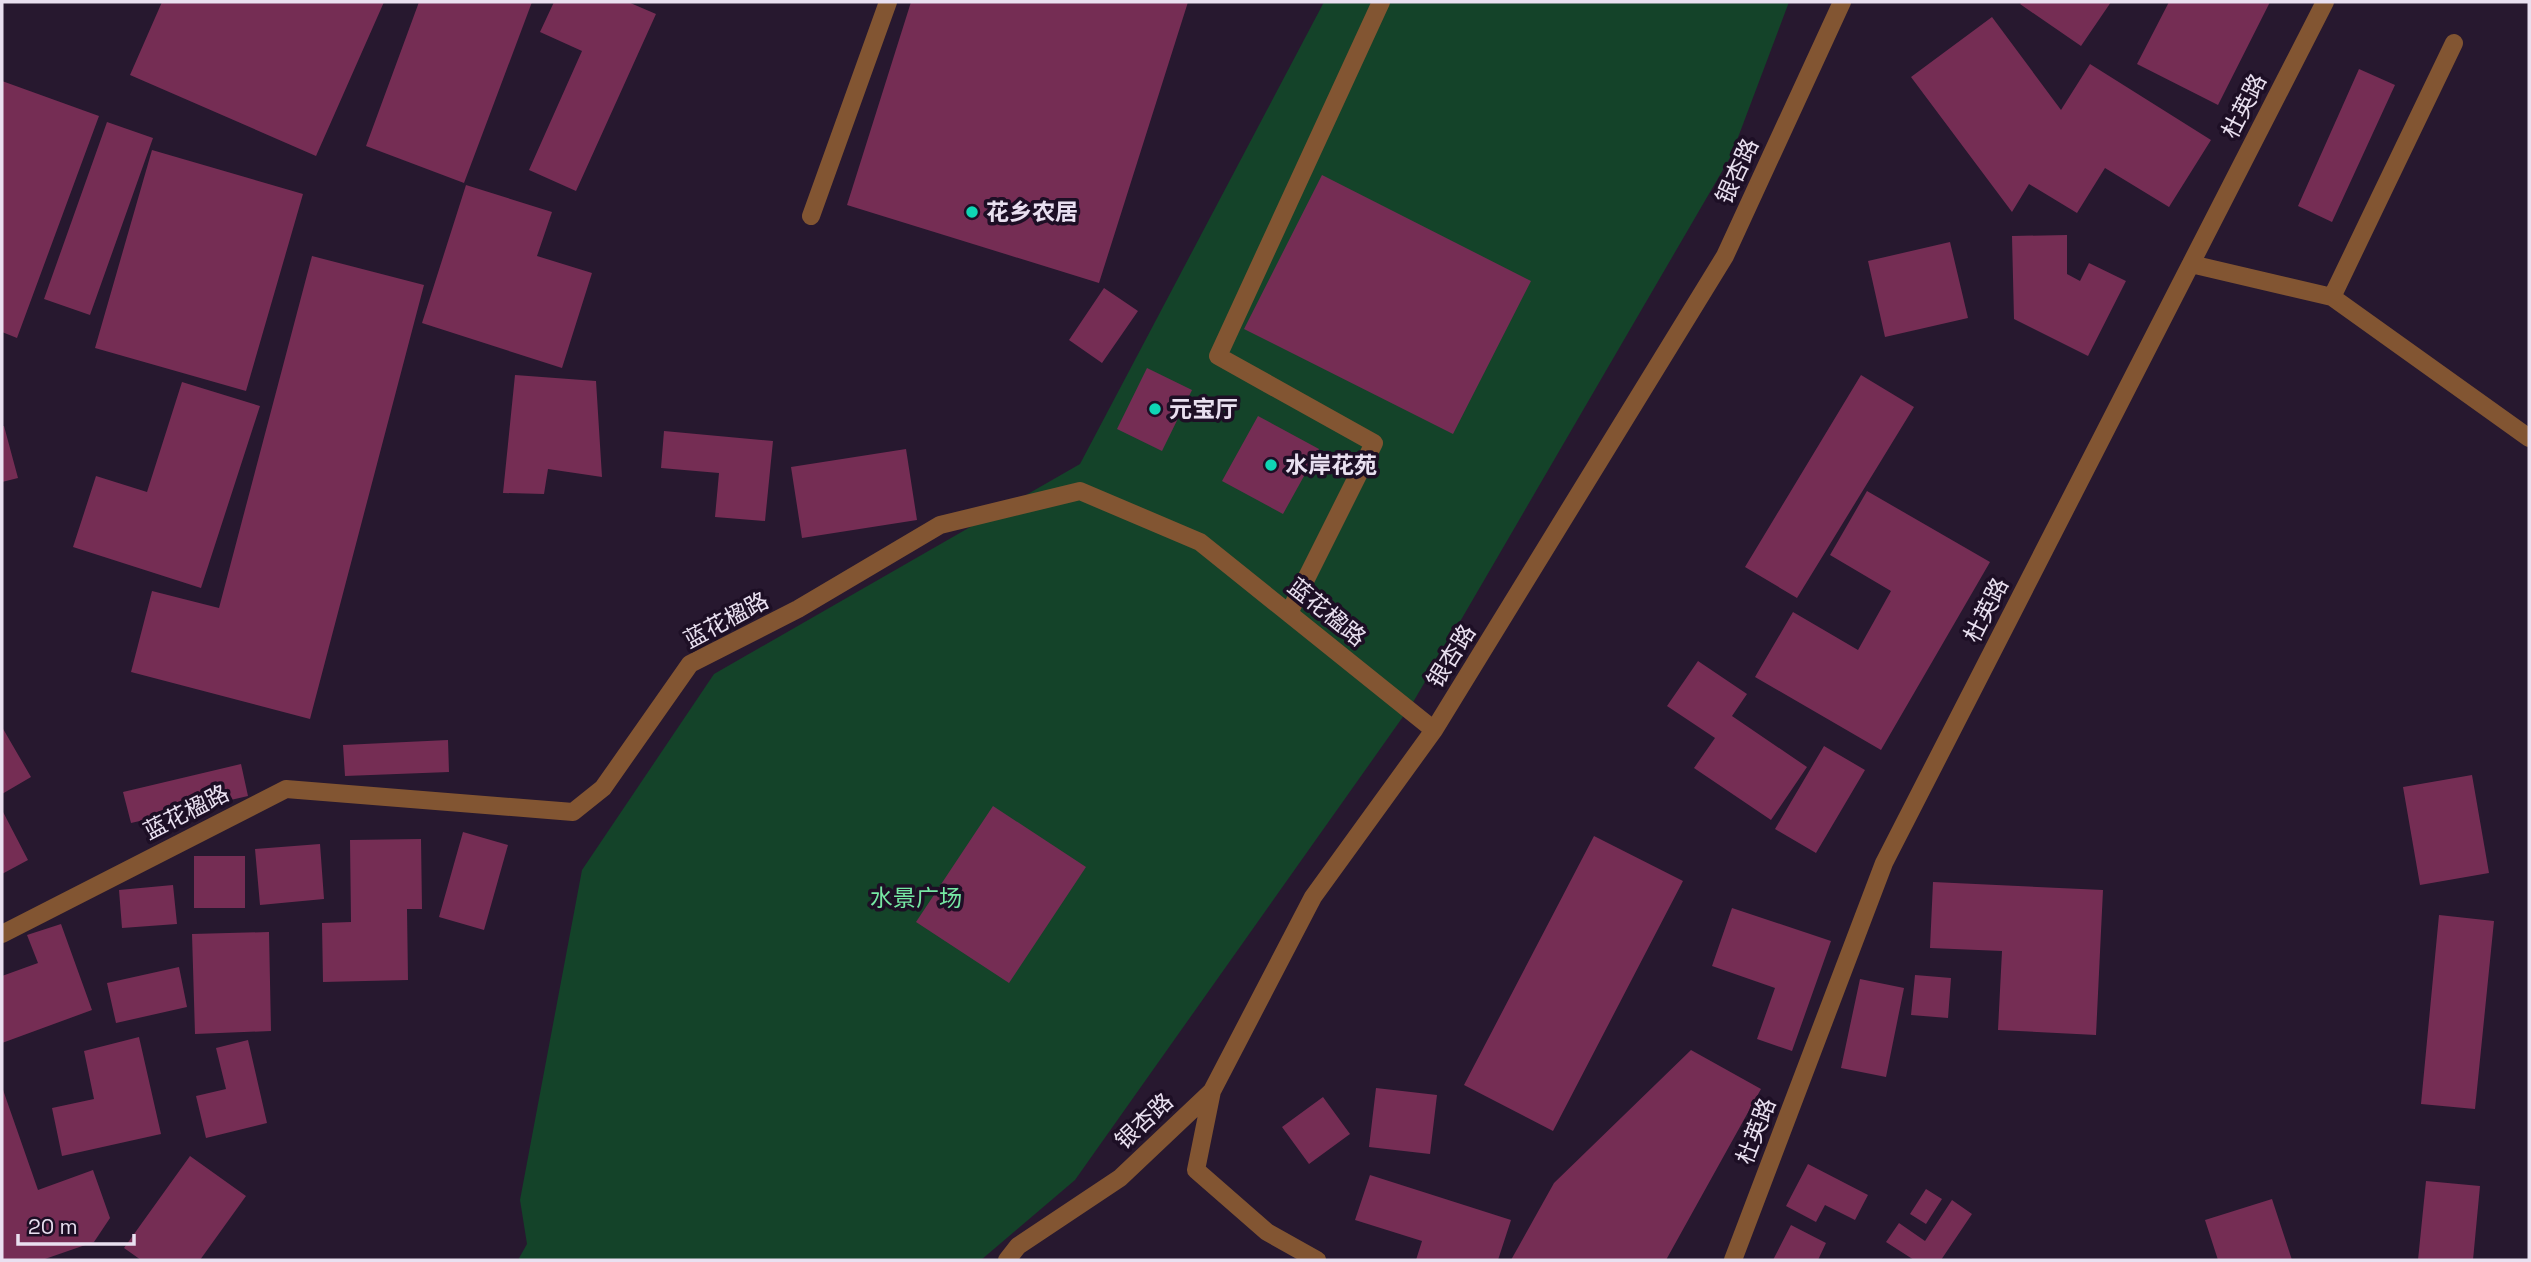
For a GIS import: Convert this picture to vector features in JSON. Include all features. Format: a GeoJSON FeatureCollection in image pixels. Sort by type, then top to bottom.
{"type":"FeatureCollection","features":[{"type":"Feature","properties":{"kind":"street"},"geometry":{"type":"LineString","coordinates":[[811,216],[888,2]]}},
{"type":"Feature","properties":{"kind":"street"},"geometry":{"type":"LineString","coordinates":[[1289,613],[1374,443],[1218,356],[1381,2]]}},
{"type":"Feature","properties":{"kind":"street","name":"银杏路"},"geometry":{"type":"LineString","coordinates":[[1007,1260],[1018,1247],[1120,1178],[1212,1091],[1313,897],[1434,730],[1726,256],[1842,2]]}},
{"type":"Feature","properties":{"kind":"street","name":"杜英路"},"geometry":{"type":"LineString","coordinates":[[1733,1260],[1884,863],[2325,2]]}},
{"type":"Feature","properties":{"kind":"street"},"geometry":{"type":"LineString","coordinates":[[2332,297],[2454,43]]}},
{"type":"Feature","properties":{"kind":"street"},"geometry":{"type":"LineString","coordinates":[[2191,264],[2332,297],[2529,438]]}},
{"type":"Feature","properties":{"kind":"street","name":"蓝花楹路"},"geometry":{"type":"LineString","coordinates":[[2,934],[286,789],[573,813],[603,789],[690,664],[798,609],[940,525],[1080,491],[1200,542],[1434,730]]}},
{"type":"Feature","properties":{"kind":"street"},"geometry":{"type":"LineString","coordinates":[[1212,1091],[1196,1170],[1266,1232],[1317,1260]]}},
{"type":"Feature","properties":{"kind":"green space","name":"水景广场"},"geometry":{"type":"Polygon","coordinates":[[[1324,2],[1789,2],[1731,156],[1412,704],[1075,1180],[981,1260],[518,1260],[527,1244],[520,1200],[582,870],[714,674],[1080,464],[1324,2]]]}},
{"type":"Feature","properties":{"kind":"building"},"geometry":{"type":"Polygon","coordinates":[[[162,2],[384,2],[316,156],[130,75],[162,2]]]}},
{"type":"Feature","properties":{"kind":"building"},"geometry":{"type":"Polygon","coordinates":[[[419,2],[532,2],[464,183],[366,146],[419,2]]]}},
{"type":"Feature","properties":{"kind":"building"},"geometry":{"type":"Polygon","coordinates":[[[554,2],[628,2],[656,14],[576,191],[529,170],[582,51],[540,32],[554,2]]]}},
{"type":"Feature","properties":{"kind":"building"},"geometry":{"type":"Polygon","coordinates":[[[911,2],[1188,2],[1099,283],[847,205],[911,2]]]}},
{"type":"Feature","properties":{"kind":"building"},"geometry":{"type":"Polygon","coordinates":[[[2111,2],[2081,46],[2020,4],[2111,2]]]}},
{"type":"Feature","properties":{"kind":"building"},"geometry":{"type":"Polygon","coordinates":[[[2169,2],[2270,2],[2218,105],[2137,64],[2169,2]]]}},
{"type":"Feature","properties":{"kind":"building"},"geometry":{"type":"Polygon","coordinates":[[[1992,17],[2061,110],[2090,64],[2211,140],[2169,207],[2105,168],[2077,213],[2029,184],[2012,212],[1911,77],[1992,17]]]}},
{"type":"Feature","properties":{"kind":"building"},"geometry":{"type":"Polygon","coordinates":[[[2359,69],[2395,85],[2332,222],[2298,206],[2359,69]]]}},
{"type":"Feature","properties":{"kind":"building"},"geometry":{"type":"Polygon","coordinates":[[[2,81],[99,116],[17,338],[2,332],[2,81]]]}},
{"type":"Feature","properties":{"kind":"building"},"geometry":{"type":"Polygon","coordinates":[[[107,122],[153,138],[90,315],[44,299],[107,122]]]}},
{"type":"Feature","properties":{"kind":"building"},"geometry":{"type":"Polygon","coordinates":[[[152,150],[303,194],[246,391],[95,348],[152,150]]]}},
{"type":"Feature","properties":{"kind":"building"},"geometry":{"type":"Polygon","coordinates":[[[1322,175],[1531,281],[1453,434],[1244,329],[1322,175]]]}},
{"type":"Feature","properties":{"kind":"building"},"geometry":{"type":"Polygon","coordinates":[[[466,185],[552,212],[537,256],[592,273],[562,368],[422,323],[466,185]]]}},
{"type":"Feature","properties":{"kind":"building"},"geometry":{"type":"Polygon","coordinates":[[[2067,235],[2067,274],[2080,281],[2089,263],[2126,281],[2088,356],[2014,319],[2012,236],[2067,235]]]}},
{"type":"Feature","properties":{"kind":"building"},"geometry":{"type":"Polygon","coordinates":[[[1950,242],[1968,318],[1885,337],[1868,261],[1950,242]]]}},
{"type":"Feature","properties":{"kind":"building"},"geometry":{"type":"Polygon","coordinates":[[[312,256],[424,285],[310,719],[131,672],[152,591],[219,608],[312,256]]]}},
{"type":"Feature","properties":{"kind":"building"},"geometry":{"type":"Polygon","coordinates":[[[1104,288],[1138,311],[1102,363],[1069,340],[1104,288]]]}},
{"type":"Feature","properties":{"kind":"building","name":"元宝厅"},"geometry":{"type":"Polygon","coordinates":[[[1147,368],[1192,390],[1162,451],[1117,429],[1147,368]]]}},
{"type":"Feature","properties":{"kind":"building"},"geometry":{"type":"Polygon","coordinates":[[[515,375],[596,381],[602,477],[548,469],[544,494],[503,493],[515,375]]]}},
{"type":"Feature","properties":{"kind":"building"},"geometry":{"type":"Polygon","coordinates":[[[1861,375],[1914,407],[1797,598],[1745,567],[1861,375]]]}},
{"type":"Feature","properties":{"kind":"building"},"geometry":{"type":"Polygon","coordinates":[[[182,382],[260,406],[201,588],[73,547],[96,476],[147,492],[182,382]]]}},
{"type":"Feature","properties":{"kind":"building","name":"水岸花苑"},"geometry":{"type":"Polygon","coordinates":[[[1258,416],[1319,449],[1283,514],[1222,481],[1258,416]]]}},
{"type":"Feature","properties":{"kind":"building"},"geometry":{"type":"Polygon","coordinates":[[[2,426],[18,478],[2,482],[2,426]]]}},
{"type":"Feature","properties":{"kind":"building"},"geometry":{"type":"Polygon","coordinates":[[[664,431],[773,441],[765,521],[715,517],[719,473],[661,468],[664,431]]]}},
{"type":"Feature","properties":{"kind":"building"},"geometry":{"type":"Polygon","coordinates":[[[906,449],[917,520],[802,538],[791,467],[906,449]]]}},
{"type":"Feature","properties":{"kind":"building"},"geometry":{"type":"Polygon","coordinates":[[[1867,491],[1990,562],[1881,750],[1755,677],[1793,612],[1858,650],[1891,591],[1830,555],[1867,491]]]}},
{"type":"Feature","properties":{"kind":"building"},"geometry":{"type":"Polygon","coordinates":[[[1698,661],[1747,694],[1732,716],[1807,767],[1771,820],[1694,768],[1715,738],[1667,706],[1698,661]]]}},
{"type":"Feature","properties":{"kind":"building"},"geometry":{"type":"Polygon","coordinates":[[[2,727],[31,777],[2,794],[2,727]]]}},
{"type":"Feature","properties":{"kind":"building"},"geometry":{"type":"Polygon","coordinates":[[[448,740],[449,772],[345,776],[343,745],[448,740]]]}},
{"type":"Feature","properties":{"kind":"building"},"geometry":{"type":"Polygon","coordinates":[[[1824,746],[1865,770],[1816,853],[1775,829],[1824,746]]]}},
{"type":"Feature","properties":{"kind":"building"},"geometry":{"type":"Polygon","coordinates":[[[241,764],[248,796],[131,823],[123,792],[241,764]]]}},
{"type":"Feature","properties":{"kind":"building"},"geometry":{"type":"Polygon","coordinates":[[[2472,775],[2489,873],[2420,885],[2403,787],[2472,775]]]}},
{"type":"Feature","properties":{"kind":"building"},"geometry":{"type":"Polygon","coordinates":[[[993,806],[1086,867],[1009,983],[916,922],[993,806]]]}},
{"type":"Feature","properties":{"kind":"building"},"geometry":{"type":"Polygon","coordinates":[[[2,810],[28,860],[2,874],[2,810]]]}},
{"type":"Feature","properties":{"kind":"building"},"geometry":{"type":"Polygon","coordinates":[[[463,832],[508,845],[484,930],[439,917],[463,832]]]}},
{"type":"Feature","properties":{"kind":"building"},"geometry":{"type":"Polygon","coordinates":[[[1594,836],[1683,881],[1553,1131],[1464,1085],[1594,836]]]}},
{"type":"Feature","properties":{"kind":"building"},"geometry":{"type":"Polygon","coordinates":[[[421,839],[422,909],[407,909],[408,980],[323,982],[322,923],[351,922],[350,840],[421,839]]]}},
{"type":"Feature","properties":{"kind":"building"},"geometry":{"type":"Polygon","coordinates":[[[320,844],[324,899],[260,905],[255,849],[320,844]]]}},
{"type":"Feature","properties":{"kind":"building"},"geometry":{"type":"Polygon","coordinates":[[[194,856],[245,856],[245,908],[194,908],[194,856]]]}},
{"type":"Feature","properties":{"kind":"building"},"geometry":{"type":"Polygon","coordinates":[[[1933,882],[2103,890],[2096,1035],[1998,1030],[2002,951],[1930,948],[1933,882]]]}},
{"type":"Feature","properties":{"kind":"building"},"geometry":{"type":"Polygon","coordinates":[[[173,885],[177,924],[122,928],[119,890],[173,885]]]}},
{"type":"Feature","properties":{"kind":"building"},"geometry":{"type":"Polygon","coordinates":[[[1732,908],[1831,941],[1792,1051],[1757,1039],[1775,988],[1712,966],[1732,908]]]}},
{"type":"Feature","properties":{"kind":"building"},"geometry":{"type":"Polygon","coordinates":[[[2439,915],[2494,921],[2475,1109],[2421,1104],[2439,915]]]}},
{"type":"Feature","properties":{"kind":"building"},"geometry":{"type":"Polygon","coordinates":[[[61,924],[92,1010],[2,1043],[2,976],[38,963],[27,935],[61,924]]]}},
{"type":"Feature","properties":{"kind":"building"},"geometry":{"type":"Polygon","coordinates":[[[269,932],[271,1031],[195,1034],[192,934],[269,932]]]}},
{"type":"Feature","properties":{"kind":"building"},"geometry":{"type":"Polygon","coordinates":[[[179,967],[187,1007],[116,1023],[107,983],[179,967]]]}},
{"type":"Feature","properties":{"kind":"building"},"geometry":{"type":"Polygon","coordinates":[[[1915,975],[1951,978],[1948,1018],[1911,1015],[1915,975]]]}},
{"type":"Feature","properties":{"kind":"building"},"geometry":{"type":"Polygon","coordinates":[[[1860,979],[1904,988],[1886,1077],[1841,1068],[1860,979]]]}},
{"type":"Feature","properties":{"kind":"building"},"geometry":{"type":"Polygon","coordinates":[[[139,1037],[161,1134],[62,1156],[52,1108],[94,1099],[84,1051],[139,1037]]]}},
{"type":"Feature","properties":{"kind":"building"},"geometry":{"type":"Polygon","coordinates":[[[248,1040],[267,1123],[206,1138],[196,1096],[226,1089],[216,1048],[248,1040]]]}},
{"type":"Feature","properties":{"kind":"building"},"geometry":{"type":"Polygon","coordinates":[[[1691,1050],[1761,1089],[1666,1260],[1511,1260],[1554,1183],[1691,1050]]]}},
{"type":"Feature","properties":{"kind":"building"},"geometry":{"type":"Polygon","coordinates":[[[2,1087],[38,1190],[93,1170],[110,1218],[94,1242],[42,1260],[2,1260],[2,1087]]]}},
{"type":"Feature","properties":{"kind":"building"},"geometry":{"type":"Polygon","coordinates":[[[1376,1088],[1437,1095],[1430,1154],[1369,1147],[1376,1088]]]}},
{"type":"Feature","properties":{"kind":"building"},"geometry":{"type":"Polygon","coordinates":[[[1323,1097],[1350,1134],[1309,1164],[1282,1127],[1323,1097]]]}},
{"type":"Feature","properties":{"kind":"building"},"geometry":{"type":"Polygon","coordinates":[[[190,1156],[246,1196],[200,1260],[141,1260],[124,1248],[190,1156]]]}},
{"type":"Feature","properties":{"kind":"building"},"geometry":{"type":"Polygon","coordinates":[[[1808,1164],[1868,1195],[1855,1220],[1825,1205],[1816,1222],[1786,1206],[1808,1164]]]}},
{"type":"Feature","properties":{"kind":"building"},"geometry":{"type":"Polygon","coordinates":[[[1370,1175],[1511,1220],[1498,1260],[1416,1260],[1422,1241],[1355,1220],[1370,1175]]]}},
{"type":"Feature","properties":{"kind":"building"},"geometry":{"type":"Polygon","coordinates":[[[2426,1181],[2480,1186],[2473,1260],[2418,1260],[2426,1181]]]}},
{"type":"Feature","properties":{"kind":"building"},"geometry":{"type":"Polygon","coordinates":[[[1926,1189],[1942,1199],[1926,1224],[1910,1214],[1926,1189]]]}},
{"type":"Feature","properties":{"kind":"building"},"geometry":{"type":"Polygon","coordinates":[[[2272,1199],[2292,1260],[2218,1260],[2205,1220],[2272,1199]]]}},
{"type":"Feature","properties":{"kind":"building"},"geometry":{"type":"Polygon","coordinates":[[[1952,1200],[1972,1214],[1941,1260],[1914,1260],[1886,1242],[1899,1223],[1925,1241],[1952,1200]]]}},
{"type":"Feature","properties":{"kind":"building"},"geometry":{"type":"Polygon","coordinates":[[[1791,1225],[1826,1243],[1818,1260],[1773,1260],[1791,1225]]]}},
{"type":"Feature","properties":{"kind":"place","name":"花乡农居"},"geometry":{"type":"Point","coordinates":[972,212]}},
{"type":"Feature","properties":{"kind":"place","name":"元宝厅"},"geometry":{"type":"Point","coordinates":[1155,409]}},
{"type":"Feature","properties":{"kind":"place","name":"水岸花苑"},"geometry":{"type":"Point","coordinates":[1271,465]}}]}
